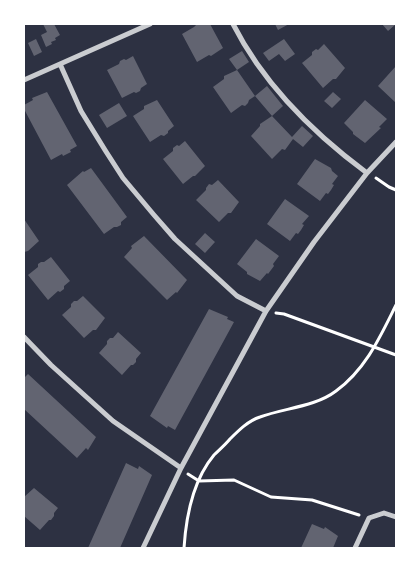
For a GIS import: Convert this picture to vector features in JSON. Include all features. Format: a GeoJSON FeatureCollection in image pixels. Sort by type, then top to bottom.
{"type":"FeatureCollection","features":[{"type":"Feature","properties":{"kind":"street"},"geometry":{"type":"LineString","coordinates":[[24,80],[150,24]]}},
{"type":"Feature","properties":{"kind":"street"},"geometry":{"type":"LineString","coordinates":[[233,24],[265,76],[298,113],[339,152],[367,173]]}},
{"type":"Feature","properties":{"kind":"street"},"geometry":{"type":"LineString","coordinates":[[60,64],[81,111],[123,178],[175,239],[237,296],[266,311]]}},
{"type":"Feature","properties":{"kind":"street"},"geometry":{"type":"LineString","coordinates":[[143,548],[181,468],[266,311],[314,242],[367,173],[396,142]]}},
{"type":"Feature","properties":{"kind":"street"},"geometry":{"type":"LineString","coordinates":[[24,337],[51,365],[113,421],[181,468]]}},
{"type":"Feature","properties":{"kind":"street"},"geometry":{"type":"LineString","coordinates":[[355,548],[369,518],[384,513],[396,517]]}},
{"type":"Feature","properties":{"kind":"path"},"geometry":{"type":"LineString","coordinates":[[389,187],[396,190]]}},
{"type":"Feature","properties":{"kind":"path"},"geometry":{"type":"LineString","coordinates":[[184,548],[185,525],[198,481],[213,457],[244,426],[259,417],[322,399],[335,392],[363,367],[375,348],[396,305]]}},
{"type":"Feature","properties":{"kind":"path"},"geometry":{"type":"LineString","coordinates":[[266,311],[284,314],[396,355]]}},
{"type":"Feature","properties":{"kind":"path"},"geometry":{"type":"LineString","coordinates":[[198,481],[234,480],[271,497],[312,500],[369,518]]}},
{"type":"Feature","properties":{"kind":"building"},"geometry":{"type":"Polygon","coordinates":[[[43,24],[54,24],[60,35],[51,42],[52,44],[46,47],[41,35],[47,32],[43,24]]]}},
{"type":"Feature","properties":{"kind":"building"},"geometry":{"type":"Polygon","coordinates":[[[197,24],[210,24],[223,48],[197,62],[182,34],[197,24]]]}},
{"type":"Feature","properties":{"kind":"building"},"geometry":{"type":"Polygon","coordinates":[[[275,24],[289,24],[278,30],[275,24]]]}},
{"type":"Feature","properties":{"kind":"building"},"geometry":{"type":"Polygon","coordinates":[[[382,24],[396,24],[388,31],[382,24]]]}},
{"type":"Feature","properties":{"kind":"building"},"geometry":{"type":"Polygon","coordinates":[[[36,39],[42,52],[34,56],[28,43],[36,39]]]}},
{"type":"Feature","properties":{"kind":"building"},"geometry":{"type":"Polygon","coordinates":[[[284,39],[295,54],[285,61],[279,54],[269,61],[263,53],[284,39]]]}},
{"type":"Feature","properties":{"kind":"building"},"geometry":{"type":"Polygon","coordinates":[[[324,44],[345,68],[336,79],[333,79],[323,88],[302,63],[312,55],[312,52],[316,49],[318,50],[324,44]]]}},
{"type":"Feature","properties":{"kind":"building"},"geometry":{"type":"Polygon","coordinates":[[[242,51],[249,62],[237,70],[229,59],[242,51]]]}},
{"type":"Feature","properties":{"kind":"building"},"geometry":{"type":"Polygon","coordinates":[[[133,56],[147,84],[140,91],[122,98],[107,70],[119,64],[120,61],[133,56]]]}},
{"type":"Feature","properties":{"kind":"building"},"geometry":{"type":"Polygon","coordinates":[[[396,66],[396,103],[378,86],[396,66]]]}},
{"type":"Feature","properties":{"kind":"building"},"geometry":{"type":"Polygon","coordinates":[[[237,70],[255,96],[245,106],[242,105],[231,113],[213,87],[224,79],[224,76],[237,70]]]}},
{"type":"Feature","properties":{"kind":"building"},"geometry":{"type":"Polygon","coordinates":[[[267,86],[283,106],[272,116],[255,96],[267,86]]]}},
{"type":"Feature","properties":{"kind":"building"},"geometry":{"type":"Polygon","coordinates":[[[47,92],[77,146],[70,150],[71,152],[51,160],[24,109],[24,105],[33,100],[32,98],[47,92]]]}},
{"type":"Feature","properties":{"kind":"building"},"geometry":{"type":"Polygon","coordinates":[[[333,92],[341,99],[332,108],[324,101],[333,92]]]}},
{"type":"Feature","properties":{"kind":"building"},"geometry":{"type":"Polygon","coordinates":[[[157,100],[174,126],[164,136],[161,135],[150,142],[133,116],[144,109],[144,106],[157,100]]]}},
{"type":"Feature","properties":{"kind":"building"},"geometry":{"type":"Polygon","coordinates":[[[365,100],[387,119],[379,127],[381,128],[365,143],[353,134],[344,123],[365,100]]]}},
{"type":"Feature","properties":{"kind":"building"},"geometry":{"type":"Polygon","coordinates":[[[119,103],[127,116],[107,128],[99,115],[119,103]]]}},
{"type":"Feature","properties":{"kind":"building"},"geometry":{"type":"Polygon","coordinates":[[[272,116],[292,137],[302,126],[313,136],[303,147],[293,139],[285,150],[282,149],[272,159],[251,136],[260,124],[272,116]]]}},
{"type":"Feature","properties":{"kind":"building"},"geometry":{"type":"Polygon","coordinates":[[[185,141],[205,166],[183,184],[163,159],[173,151],[173,148],[185,141]]]}},
{"type":"Feature","properties":{"kind":"building"},"geometry":{"type":"Polygon","coordinates":[[[315,159],[331,168],[338,176],[332,184],[334,185],[331,190],[320,201],[297,184],[315,159]]]}},
{"type":"Feature","properties":{"kind":"building"},"geometry":{"type":"Polygon","coordinates":[[[91,168],[127,217],[121,222],[121,225],[114,227],[104,234],[67,185],[83,171],[91,168]]]}},
{"type":"Feature","properties":{"kind":"building"},"geometry":{"type":"Polygon","coordinates":[[[218,180],[239,202],[231,213],[228,213],[219,222],[196,200],[209,184],[212,185],[218,180]]]}},
{"type":"Feature","properties":{"kind":"building"},"geometry":{"type":"Polygon","coordinates":[[[285,199],[309,216],[302,224],[304,225],[298,234],[296,233],[290,241],[267,224],[285,199]]]}},
{"type":"Feature","properties":{"kind":"building"},"geometry":{"type":"Polygon","coordinates":[[[24,219],[39,241],[28,251],[24,252],[24,219]]]}},
{"type":"Feature","properties":{"kind":"building"},"geometry":{"type":"Polygon","coordinates":[[[205,233],[215,242],[205,253],[195,244],[205,233]]]}},
{"type":"Feature","properties":{"kind":"building"},"geometry":{"type":"Polygon","coordinates":[[[144,236],[187,280],[177,293],[167,300],[124,257],[132,248],[131,246],[144,236]]]}},
{"type":"Feature","properties":{"kind":"building"},"geometry":{"type":"Polygon","coordinates":[[[256,239],[279,256],[268,274],[260,281],[247,274],[237,264],[256,239]]]}},
{"type":"Feature","properties":{"kind":"building"},"geometry":{"type":"Polygon","coordinates":[[[51,257],[70,281],[64,286],[64,289],[60,292],[58,291],[48,300],[28,275],[38,267],[38,264],[51,257]]]}},
{"type":"Feature","properties":{"kind":"building"},"geometry":{"type":"Polygon","coordinates":[[[83,296],[105,318],[96,330],[93,330],[84,338],[62,315],[71,307],[74,301],[83,296]]]}},
{"type":"Feature","properties":{"kind":"building"},"geometry":{"type":"Polygon","coordinates":[[[209,309],[228,317],[227,319],[234,322],[175,430],[168,426],[167,428],[150,416],[209,309]]]}},
{"type":"Feature","properties":{"kind":"building"},"geometry":{"type":"Polygon","coordinates":[[[118,332],[141,353],[136,362],[122,375],[99,353],[107,344],[107,341],[118,332]]]}},
{"type":"Feature","properties":{"kind":"building"},"geometry":{"type":"Polygon","coordinates":[[[28,374],[96,437],[88,450],[86,448],[77,458],[24,409],[24,378],[28,374]]]}},
{"type":"Feature","properties":{"kind":"building"},"geometry":{"type":"Polygon","coordinates":[[[126,463],[138,469],[139,466],[152,475],[120,548],[88,548],[126,463]]]}},
{"type":"Feature","properties":{"kind":"building"},"geometry":{"type":"Polygon","coordinates":[[[34,488],[58,508],[51,520],[40,530],[24,516],[24,497],[34,488]]]}},
{"type":"Feature","properties":{"kind":"building"},"geometry":{"type":"Polygon","coordinates":[[[312,524],[324,529],[325,527],[338,536],[333,548],[301,548],[312,524]]]}}]}
